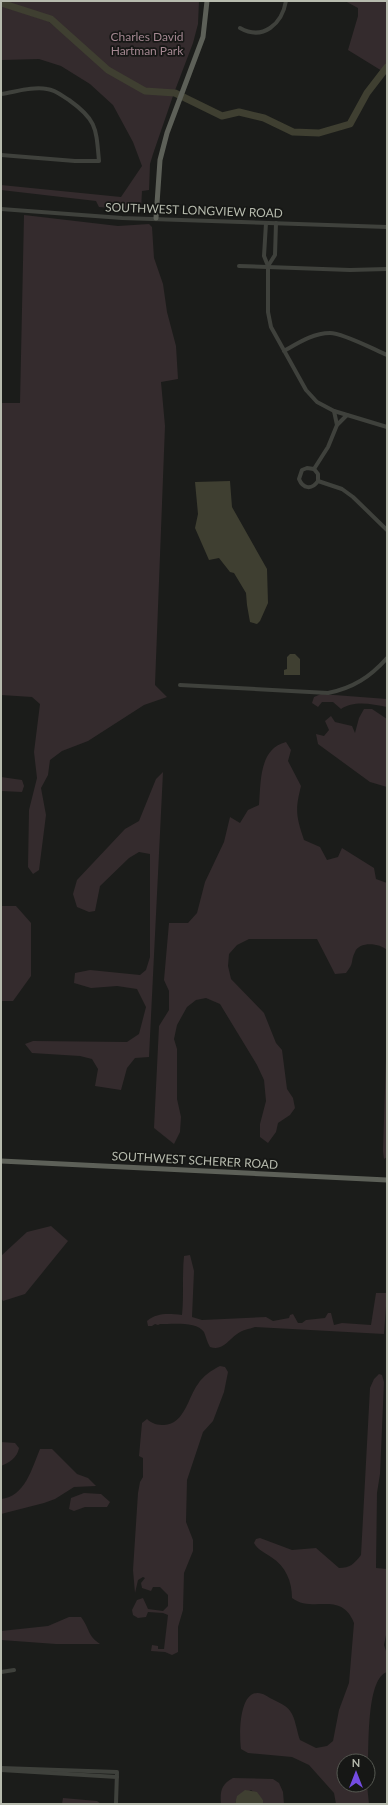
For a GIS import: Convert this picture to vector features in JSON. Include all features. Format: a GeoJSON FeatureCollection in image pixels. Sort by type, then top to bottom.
{"type":"FeatureCollection","features":[{"type":"Feature","properties":{"kind":"main road"},"geometry":{"type":"LineString","coordinates":[[156,218],[160,160],[167,133],[203,37],[207,1]]}},
{"type":"Feature","properties":{"kind":"main road","name":"SOUTHWEST SCHERER ROAD"},"geometry":{"type":"LineString","coordinates":[[1,1161],[387,1180]]}},
{"type":"Feature","properties":{"kind":"street"},"geometry":{"type":"LineString","coordinates":[[240,28],[249,32],[258,33],[272,28],[279,19],[286,1]]}},
{"type":"Feature","properties":{"kind":"street"},"geometry":{"type":"LineString","coordinates":[[1,94],[46,88],[57,92],[82,110],[90,119],[96,129],[99,161],[61,161],[1,155]]}},
{"type":"Feature","properties":{"kind":"street","name":"SOUTHWEST LONGVIEW ROAD"},"geometry":{"type":"LineString","coordinates":[[1,209],[122,218],[387,227]]}},
{"type":"Feature","properties":{"kind":"street"},"geometry":{"type":"LineString","coordinates":[[266,223],[264,256],[268,266],[268,312],[271,327],[306,390],[317,402],[334,410],[387,427]]}},
{"type":"Feature","properties":{"kind":"street"},"geometry":{"type":"LineString","coordinates":[[268,266],[275,255],[276,224]]}},
{"type":"Feature","properties":{"kind":"street"},"geometry":{"type":"LineString","coordinates":[[239,266],[350,270],[387,269]]}},
{"type":"Feature","properties":{"kind":"street"},"geometry":{"type":"LineString","coordinates":[[284,351],[303,340],[330,333],[342,336],[387,355]]}},
{"type":"Feature","properties":{"kind":"street"},"geometry":{"type":"LineString","coordinates":[[334,410],[337,425]]}},
{"type":"Feature","properties":{"kind":"street"},"geometry":{"type":"LineString","coordinates":[[314,469],[328,447],[337,425],[347,415]]}},
{"type":"Feature","properties":{"kind":"street"},"geometry":{"type":"LineString","coordinates":[[307,468],[314,469],[318,474],[318,481],[311,487],[302,485],[299,479],[300,473],[307,468]]}},
{"type":"Feature","properties":{"kind":"street"},"geometry":{"type":"LineString","coordinates":[[318,481],[342,489],[353,497],[387,530]]}},
{"type":"Feature","properties":{"kind":"street"},"geometry":{"type":"LineString","coordinates":[[180,685],[328,692],[340,690],[357,684],[367,678],[387,658]]}},
{"type":"Feature","properties":{"kind":"street"},"geometry":{"type":"LineString","coordinates":[[1,1672],[14,1670]]}},
{"type":"Feature","properties":{"kind":"street"},"geometry":{"type":"LineString","coordinates":[[1,1769],[62,1772],[117,1777]]}},
{"type":"Feature","properties":{"kind":"street"},"geometry":{"type":"LineString","coordinates":[[62,1772],[118,1772],[116,1804]]}},
{"type":"Feature","properties":{"kind":"green space","name":"Charles David Hartman Park"},"geometry":{"type":"Polygon","coordinates":[[[1,1],[199,1],[198,24],[193,43],[153,154],[150,164],[149,190],[142,191],[141,210],[99,207],[96,201],[1,190],[1,185],[121,197],[142,166],[133,142],[113,105],[90,84],[61,66],[39,59],[2,60],[1,6],[48,21],[81,48],[73,37],[51,19],[1,3],[1,1]]]}},
{"type":"Feature","properties":{"kind":"green space"},"geometry":{"type":"Polygon","coordinates":[[[345,1],[387,1],[387,74],[348,50],[358,16],[358,8],[345,1]]]}},
{"type":"Feature","properties":{"kind":"green space"},"geometry":{"type":"Polygon","coordinates":[[[24,215],[118,226],[149,224],[152,227],[154,258],[163,284],[167,312],[176,346],[178,379],[161,382],[165,426],[155,685],[167,697],[144,705],[88,741],[62,751],[50,760],[48,775],[41,788],[46,815],[39,870],[33,874],[28,867],[29,810],[37,778],[34,752],[40,704],[32,697],[1,695],[1,403],[20,403],[24,215]]]}},
{"type":"Feature","properties":{"kind":"green space"},"geometry":{"type":"Polygon","coordinates":[[[321,694],[387,699],[387,707],[369,704],[352,704],[341,709],[333,702],[322,702],[318,707],[312,703],[314,697],[321,694]]]}},
{"type":"Feature","properties":{"kind":"green space"},"geometry":{"type":"Polygon","coordinates":[[[364,709],[372,709],[387,719],[387,787],[370,782],[318,744],[316,734],[324,736],[329,730],[325,721],[331,716],[335,722],[352,726],[355,733],[359,718],[364,709]]]}},
{"type":"Feature","properties":{"kind":"green space"},"geometry":{"type":"Polygon","coordinates":[[[286,742],[291,750],[288,761],[301,786],[297,813],[304,840],[320,847],[327,860],[338,857],[342,848],[374,868],[376,879],[387,883],[387,950],[380,946],[370,944],[361,946],[357,948],[346,973],[335,974],[317,939],[249,939],[237,945],[229,954],[228,966],[231,979],[264,1013],[276,1043],[282,1050],[287,1089],[293,1098],[295,1108],[290,1115],[278,1123],[276,1132],[268,1143],[260,1137],[260,1124],[266,1101],[264,1080],[257,1065],[220,1004],[206,998],[196,1000],[187,1007],[177,1025],[174,1039],[177,1049],[177,1099],[181,1117],[180,1132],[174,1144],[154,1128],[159,1026],[169,1010],[169,991],[164,980],[169,923],[188,923],[197,913],[205,882],[224,842],[230,817],[240,823],[248,810],[259,805],[261,776],[266,759],[271,751],[277,746],[286,742]]]}},
{"type":"Feature","properties":{"kind":"green space"},"geometry":{"type":"Polygon","coordinates":[[[163,772],[149,1057],[135,1058],[127,1068],[121,1090],[95,1086],[98,1069],[92,1059],[80,1056],[32,1053],[25,1044],[33,1041],[127,1042],[139,1034],[146,1007],[137,989],[117,986],[91,988],[74,983],[75,973],[90,970],[140,975],[146,970],[150,957],[150,854],[139,852],[129,858],[100,886],[95,911],[89,912],[77,907],[73,894],[77,880],[125,829],[139,821],[156,779],[163,772]]]}},
{"type":"Feature","properties":{"kind":"green space"},"geometry":{"type":"Polygon","coordinates":[[[1,777],[22,780],[24,786],[22,792],[1,791],[1,777]]]}},
{"type":"Feature","properties":{"kind":"green space"},"geometry":{"type":"Polygon","coordinates":[[[1,906],[16,906],[31,923],[31,976],[13,1001],[1,1001],[1,906]]]}},
{"type":"Feature","properties":{"kind":"green space"},"geometry":{"type":"Polygon","coordinates":[[[387,1027],[387,1157],[384,1159],[383,1151],[387,1027]]]}},
{"type":"Feature","properties":{"kind":"green space"},"geometry":{"type":"Polygon","coordinates":[[[51,1226],[68,1241],[25,1294],[3,1301],[1,1298],[1,1256],[27,1232],[51,1226]]]}},
{"type":"Feature","properties":{"kind":"green space"},"geometry":{"type":"Polygon","coordinates":[[[190,1255],[194,1271],[192,1317],[202,1320],[266,1317],[273,1321],[289,1318],[290,1315],[293,1314],[298,1323],[302,1323],[306,1320],[325,1318],[328,1313],[331,1313],[334,1325],[342,1323],[371,1325],[376,1293],[387,1293],[384,1334],[255,1327],[237,1334],[225,1345],[214,1348],[210,1347],[201,1328],[196,1326],[155,1324],[148,1326],[147,1321],[155,1316],[164,1314],[182,1315],[184,1256],[190,1255]]]}},
{"type":"Feature","properties":{"kind":"green space"},"geometry":{"type":"Polygon","coordinates":[[[220,1366],[225,1367],[228,1372],[224,1392],[213,1421],[203,1432],[187,1480],[186,1522],[193,1540],[193,1551],[184,1573],[183,1610],[178,1627],[178,1652],[172,1655],[165,1652],[151,1651],[152,1645],[158,1646],[158,1649],[164,1649],[168,1615],[163,1613],[148,1612],[146,1617],[138,1618],[133,1615],[132,1610],[137,1600],[143,1598],[148,1609],[163,1611],[168,1606],[168,1595],[160,1587],[153,1587],[151,1591],[142,1588],[141,1583],[145,1578],[143,1577],[138,1580],[135,1593],[133,1570],[138,1493],[140,1482],[143,1477],[143,1458],[139,1456],[142,1423],[147,1419],[155,1424],[164,1425],[177,1420],[185,1409],[202,1378],[220,1366]]]}},
{"type":"Feature","properties":{"kind":"green space"},"geometry":{"type":"Polygon","coordinates":[[[379,1374],[382,1375],[384,1382],[380,1474],[377,1493],[376,1568],[387,1569],[387,1630],[384,1645],[387,1654],[387,1672],[380,1677],[372,1698],[368,1753],[336,1753],[336,1793],[368,1793],[369,1804],[336,1804],[334,1793],[309,1765],[292,1757],[248,1753],[241,1749],[240,1725],[244,1707],[247,1699],[258,1693],[284,1705],[290,1711],[300,1740],[316,1748],[327,1746],[333,1741],[339,1710],[349,1683],[354,1623],[342,1607],[326,1604],[309,1604],[292,1598],[289,1580],[281,1565],[259,1549],[254,1543],[256,1539],[260,1538],[292,1550],[316,1548],[339,1568],[352,1565],[361,1555],[370,1388],[374,1379],[379,1374]]]}},
{"type":"Feature","properties":{"kind":"green space"},"geometry":{"type":"Polygon","coordinates":[[[1,1442],[15,1443],[19,1448],[13,1459],[1,1466],[1,1442]]]}},
{"type":"Feature","properties":{"kind":"green space"},"geometry":{"type":"Polygon","coordinates":[[[40,1449],[52,1449],[77,1474],[88,1478],[96,1486],[74,1487],[55,1499],[1,1514],[1,1499],[16,1493],[22,1487],[30,1473],[40,1449]]]}},
{"type":"Feature","properties":{"kind":"green space"},"geometry":{"type":"Polygon","coordinates":[[[84,1493],[101,1494],[110,1502],[107,1507],[85,1507],[74,1511],[69,1509],[71,1498],[84,1493]]]}},
{"type":"Feature","properties":{"kind":"green space"},"geometry":{"type":"Polygon","coordinates":[[[69,1617],[81,1617],[91,1635],[100,1644],[56,1644],[1,1640],[1,1631],[48,1626],[69,1617]]]}},
{"type":"Feature","properties":{"kind":"green space"},"geometry":{"type":"Polygon","coordinates":[[[233,1778],[273,1779],[279,1783],[283,1792],[284,1804],[263,1804],[263,1800],[251,1790],[235,1802],[235,1804],[221,1804],[222,1789],[229,1780],[233,1778]]]}},
{"type":"Feature","properties":{"kind":"green space"},"geometry":{"type":"Polygon","coordinates":[[[63,1798],[97,1801],[101,1804],[62,1804],[63,1798]]]}},
{"type":"Feature","properties":{"kind":"shaded area"},"geometry":{"type":"Polygon","coordinates":[[[230,481],[232,507],[267,569],[268,603],[260,621],[257,624],[250,622],[246,593],[234,573],[230,572],[219,558],[209,560],[195,528],[198,514],[195,482],[230,481]]]}},
{"type":"Feature","properties":{"kind":"shaded area"},"geometry":{"type":"Polygon","coordinates":[[[290,654],[295,654],[300,659],[300,675],[284,675],[284,670],[287,669],[287,657],[290,654]]]}},
{"type":"Feature","properties":{"kind":"shaded area"},"geometry":{"type":"Polygon","coordinates":[[[245,1790],[257,1792],[263,1800],[263,1804],[235,1804],[237,1796],[245,1790]]]}},
{"type":"Feature","properties":{"kind":"waterway"},"geometry":{"type":"LineString","coordinates":[[1,3],[51,19],[108,70],[145,91],[175,93],[222,116],[239,112],[264,118],[293,132],[319,133],[350,124],[367,93],[387,67]]}}]}
